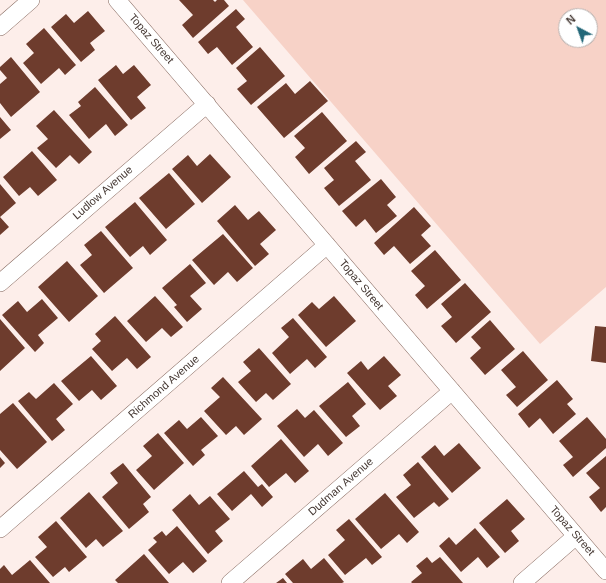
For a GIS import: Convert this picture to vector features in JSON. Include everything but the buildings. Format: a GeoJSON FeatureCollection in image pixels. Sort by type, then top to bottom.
{"type":"FeatureCollection","features":[{"type":"Feature","properties":{"kind":"street"},"geometry":{"type":"LineString","coordinates":[[0,27],[31,0]]}},
{"type":"Feature","properties":{"kind":"street","name":"Topaz Street"},"geometry":{"type":"LineString","coordinates":[[117,0],[606,571]]}},
{"type":"Feature","properties":{"kind":"street","name":"Ludlow Avenue"},"geometry":{"type":"LineString","coordinates":[[0,283],[207,104]]}},
{"type":"Feature","properties":{"kind":"street","name":"Richmond Avenue"},"geometry":{"type":"LineString","coordinates":[[0,529],[327,245]]}},
{"type":"Feature","properties":{"kind":"street","name":"Dudman Avenue"},"geometry":{"type":"LineString","coordinates":[[230,583],[452,391]]}},
{"type":"Feature","properties":{"kind":"street"},"geometry":{"type":"LineString","coordinates":[[522,583],[576,536]]}},
{"type":"Feature","properties":{"kind":"shaded area"},"geometry":{"type":"Polygon","coordinates":[[[243,0],[606,0],[606,287],[540,344],[243,0]]]}}]}
